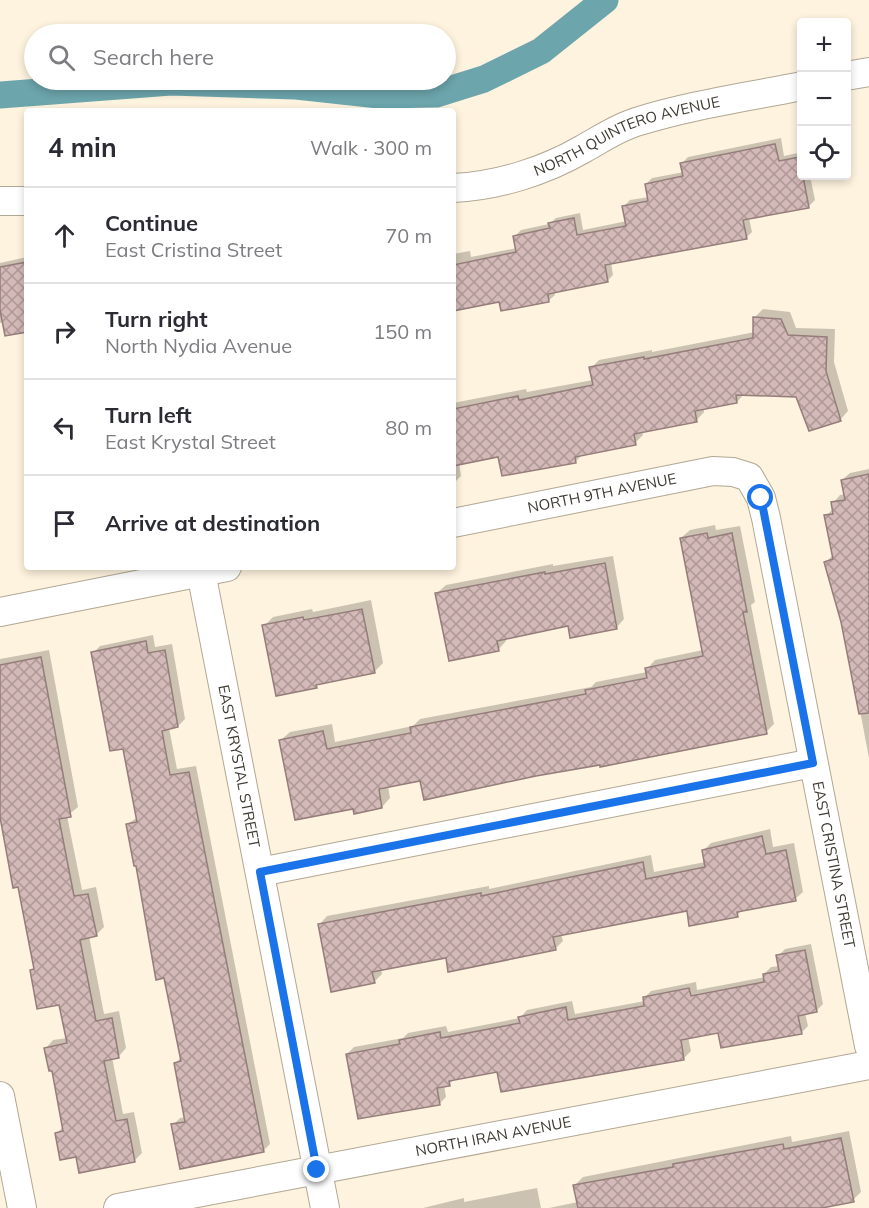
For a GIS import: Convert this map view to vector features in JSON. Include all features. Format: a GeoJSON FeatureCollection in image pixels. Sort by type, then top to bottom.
{"type":"FeatureCollection","features":[{"type":"Feature","properties":{"kind":"street"},"geometry":{"type":"LineString","coordinates":[[851,75],[869,72]]}},
{"type":"Feature","properties":{"kind":"street","name":"NORTH QUINTERO AVENUE"},"geometry":{"type":"LineString","coordinates":[[456,188],[471,187],[539,170],[583,150],[606,134],[635,123],[670,113],[797,87]]}},
{"type":"Feature","properties":{"kind":"street"},"geometry":{"type":"LineString","coordinates":[[0,201],[24,201]]}},
{"type":"Feature","properties":{"kind":"street","name":"NORTH 9TH AVENUE"},"geometry":{"type":"LineString","coordinates":[[456,522],[713,471],[733,472],[749,477]]}},
{"type":"Feature","properties":{"kind":"street","name":"EAST CRISTINA STREET"},"geometry":{"type":"LineString","coordinates":[[749,477],[761,498],[869,1046]]}},
{"type":"Feature","properties":{"kind":"street"},"geometry":{"type":"LineString","coordinates":[[0,612],[214,570]]}},
{"type":"Feature","properties":{"kind":"street","name":"EAST KRYSTAL STREET"},"geometry":{"type":"LineString","coordinates":[[214,570],[260,872],[325,1208]]}},
{"type":"Feature","properties":{"kind":"street"},"geometry":{"type":"LineString","coordinates":[[260,872],[813,763]]}},
{"type":"Feature","properties":{"kind":"street","name":"NORTH IRAN AVENUE"},"geometry":{"type":"LineString","coordinates":[[118,1208],[869,1065]]}},
{"type":"Feature","properties":{"kind":"street"},"geometry":{"type":"LineString","coordinates":[[0,1096],[22,1208]]}},
{"type":"Feature","properties":{"kind":"building"},"geometry":{"type":"Polygon","coordinates":[[[775,144],[779,161],[797,158],[797,180],[804,180],[809,208],[743,220],[747,239],[605,265],[608,282],[548,294],[549,302],[501,311],[499,302],[456,310],[456,264],[516,252],[513,236],[550,228],[548,223],[574,218],[577,235],[626,226],[622,206],[648,201],[645,184],[683,176],[680,163],[775,144]]]}},
{"type":"Feature","properties":{"kind":"building"},"geometry":{"type":"Polygon","coordinates":[[[24,263],[24,333],[5,336],[0,310],[0,267],[24,263]]]}},
{"type":"Feature","properties":{"kind":"building"},"geometry":{"type":"Polygon","coordinates":[[[753,317],[781,319],[788,335],[827,337],[826,371],[841,421],[809,431],[796,397],[736,395],[737,403],[695,411],[697,422],[634,434],[636,445],[575,457],[576,463],[502,476],[498,457],[456,465],[456,408],[518,396],[519,400],[593,385],[589,367],[753,338],[753,317]]]}},
{"type":"Feature","properties":{"kind":"building"},"geometry":{"type":"Polygon","coordinates":[[[869,474],[869,713],[859,714],[841,622],[824,562],[833,559],[824,515],[833,514],[831,502],[845,500],[841,480],[869,474]]]}},
{"type":"Feature","properties":{"kind":"building"},"geometry":{"type":"Polygon","coordinates":[[[707,533],[708,538],[732,533],[747,612],[743,612],[767,734],[600,767],[600,765],[536,776],[424,800],[420,781],[379,789],[382,808],[354,814],[353,809],[295,820],[279,740],[323,731],[327,749],[411,733],[410,727],[586,694],[585,690],[647,678],[645,668],[703,656],[680,538],[707,533]]]}},
{"type":"Feature","properties":{"kind":"building"},"geometry":{"type":"Polygon","coordinates":[[[605,563],[617,629],[570,638],[568,626],[497,641],[499,651],[449,661],[435,593],[605,563]]]}},
{"type":"Feature","properties":{"kind":"building"},"geometry":{"type":"Polygon","coordinates":[[[362,609],[375,673],[276,696],[262,625],[362,609]]]}},
{"type":"Feature","properties":{"kind":"building"},"geometry":{"type":"Polygon","coordinates":[[[146,641],[148,653],[165,650],[178,727],[162,731],[170,775],[189,772],[264,1152],[180,1169],[171,1124],[185,1122],[174,1063],[181,1061],[164,978],[156,980],[136,866],[134,866],[126,824],[137,822],[123,749],[110,751],[91,652],[146,641]]]}},
{"type":"Feature","properties":{"kind":"building"},"geometry":{"type":"Polygon","coordinates":[[[41,657],[71,817],[59,819],[74,896],[88,894],[97,936],[80,940],[96,1021],[112,1018],[119,1058],[104,1061],[116,1121],[127,1119],[135,1162],[79,1173],[76,1157],[60,1160],[55,1133],[63,1131],[52,1071],[49,1071],[44,1048],[67,1043],[59,1005],[37,1009],[30,970],[34,969],[18,887],[13,888],[0,817],[0,665],[41,657]]]}},
{"type":"Feature","properties":{"kind":"building"},"geometry":{"type":"Polygon","coordinates":[[[762,836],[766,854],[786,850],[796,901],[737,912],[738,917],[689,926],[687,911],[553,937],[556,950],[448,972],[446,958],[372,972],[375,983],[331,992],[318,924],[481,893],[481,896],[643,862],[646,879],[705,867],[702,850],[762,836]]]}},
{"type":"Feature","properties":{"kind":"building"},"geometry":{"type":"Polygon","coordinates":[[[805,950],[817,1012],[798,1016],[802,1034],[721,1048],[718,1033],[681,1040],[684,1060],[501,1092],[497,1072],[449,1081],[450,1086],[437,1088],[440,1105],[358,1119],[346,1054],[400,1044],[399,1040],[440,1032],[441,1038],[520,1023],[518,1017],[566,1007],[568,1020],[644,1006],[643,997],[689,988],[691,996],[764,982],[763,974],[779,971],[776,955],[805,950]]]}},
{"type":"Feature","properties":{"kind":"building"},"geometry":{"type":"Polygon","coordinates":[[[841,1138],[854,1202],[822,1208],[578,1208],[573,1185],[783,1144],[784,1149],[841,1138]]]}},
{"type":"Feature","properties":{"kind":"waterway"},"geometry":{"type":"LineString","coordinates":[[456,88],[484,79],[541,51],[605,0]]}},
{"type":"Feature","properties":{"kind":"waterway"},"geometry":{"type":"LineString","coordinates":[[0,95],[66,90]]}},
{"type":"Feature","properties":{"kind":"waterway"},"geometry":{"type":"LineString","coordinates":[[333,90],[379,95],[436,94],[449,90]]}},
{"type":"Feature","properties":{"kind":"route"},"geometry":{"type":"LineString","coordinates":[[317,1170],[260,872],[813,763],[761,498]]}}]}
